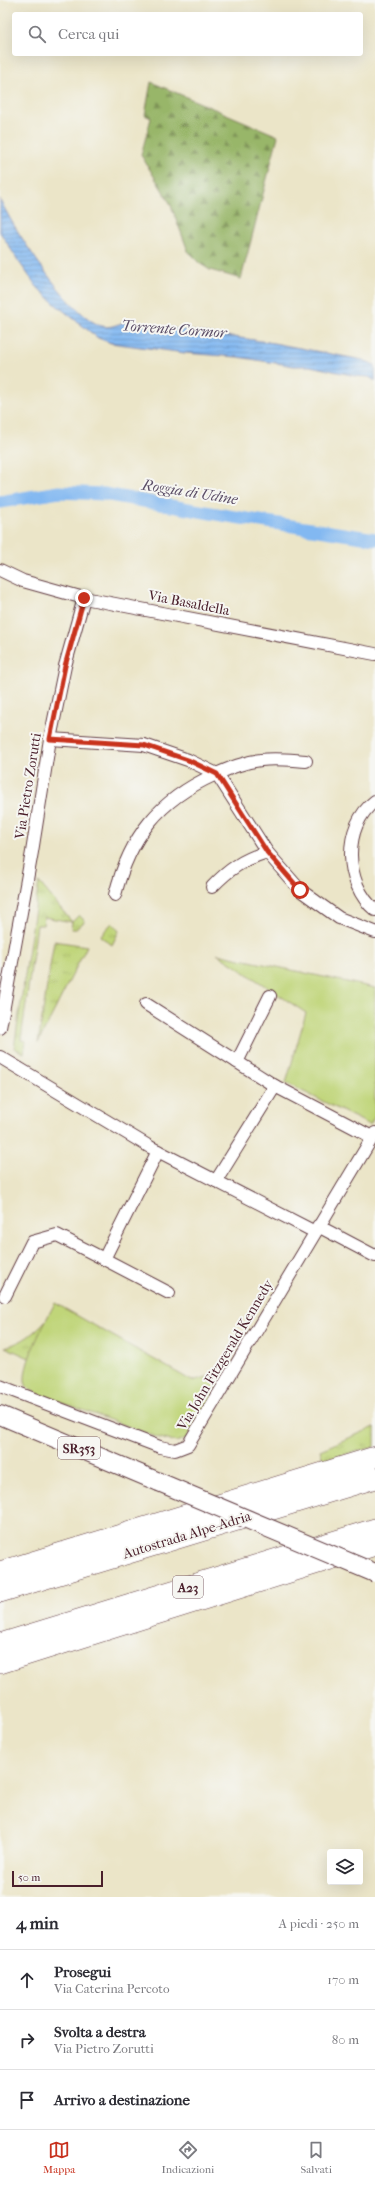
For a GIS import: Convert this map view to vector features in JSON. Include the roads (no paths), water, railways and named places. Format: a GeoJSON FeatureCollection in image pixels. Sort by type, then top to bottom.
{"type":"FeatureCollection","features":[{"type":"Feature","properties":{"kind":"highway","name":"Autostrada Alpe-Adria"},"geometry":{"type":"LineString","coordinates":[[0,1572],[375,1457]]}},
{"type":"Feature","properties":{"kind":"highway","name":"Autostrada Alpe-Adria"},"geometry":{"type":"LineString","coordinates":[[0,1592],[375,1478]]}},
{"type":"Feature","properties":{"kind":"highway","name":"A23"},"geometry":{"type":"LineString","coordinates":[[0,1644],[375,1529]]}},
{"type":"Feature","properties":{"kind":"highway","name":"A23"},"geometry":{"type":"LineString","coordinates":[[0,1663],[375,1545]]}},
{"type":"Feature","properties":{"kind":"main road","name":"SR353"},"geometry":{"type":"LineString","coordinates":[[0,1415],[375,1573]]}},
{"type":"Feature","properties":{"kind":"street","name":"Via Basaldella"},"geometry":{"type":"LineString","coordinates":[[0,570],[23,581],[84,598],[375,654]]}},
{"type":"Feature","properties":{"kind":"street","name":"Via Pietro Zorutti"},"geometry":{"type":"LineString","coordinates":[[0,1028],[32,852],[50,739],[65,666],[84,598]]}},
{"type":"Feature","properties":{"kind":"street"},"geometry":{"type":"LineString","coordinates":[[50,739],[144,745],[188,760],[217,774],[267,852],[300,890],[323,908],[339,918],[375,932]]}},
{"type":"Feature","properties":{"kind":"street"},"geometry":{"type":"LineString","coordinates":[[115,895],[128,856],[140,835],[155,815],[172,798],[196,783],[246,762],[262,759],[306,761]]}},
{"type":"Feature","properties":{"kind":"street"},"geometry":{"type":"LineString","coordinates":[[375,801],[359,820],[353,838],[352,857],[353,877],[360,892],[375,910]]}},
{"type":"Feature","properties":{"kind":"street"},"geometry":{"type":"LineString","coordinates":[[212,887],[234,866],[250,857],[267,852]]}},
{"type":"Feature","properties":{"kind":"street"},"geometry":{"type":"LineString","coordinates":[[237,1062],[270,996]]}},
{"type":"Feature","properties":{"kind":"street","name":"Via John Fitzgerald Kennedy"},"geometry":{"type":"LineString","coordinates":[[0,1386],[160,1447],[174,1450],[188,1445],[374,1135],[275,1086],[146,1004]]}},
{"type":"Feature","properties":{"kind":"street"},"geometry":{"type":"LineString","coordinates":[[0,1057],[158,1151],[216,1181],[375,1256]]}},
{"type":"Feature","properties":{"kind":"street"},"geometry":{"type":"LineString","coordinates":[[216,1181],[275,1086]]}},
{"type":"Feature","properties":{"kind":"street"},"geometry":{"type":"LineString","coordinates":[[104,1259],[158,1151]]}},
{"type":"Feature","properties":{"kind":"street"},"geometry":{"type":"LineString","coordinates":[[6,1296],[32,1242],[57,1235],[169,1293]]}},
{"type":"Feature","properties":{"kind":"water","name":"Torrente Cormor"},"geometry":{"type":"Polygon","coordinates":[[[0,199],[30,250],[60,290],[75,307],[89,319],[102,326],[109,327],[129,322],[268,342],[363,360],[375,365],[375,381],[369,377],[356,376],[310,366],[294,366],[238,357],[185,353],[111,343],[98,338],[55,304],[37,287],[19,262],[0,232],[0,199]]]}},
{"type":"Feature","properties":{"kind":"waterway","name":"Roggia di Udine"},"geometry":{"type":"LineString","coordinates":[[0,502],[59,492],[104,494],[222,515],[375,539]]}}]}
